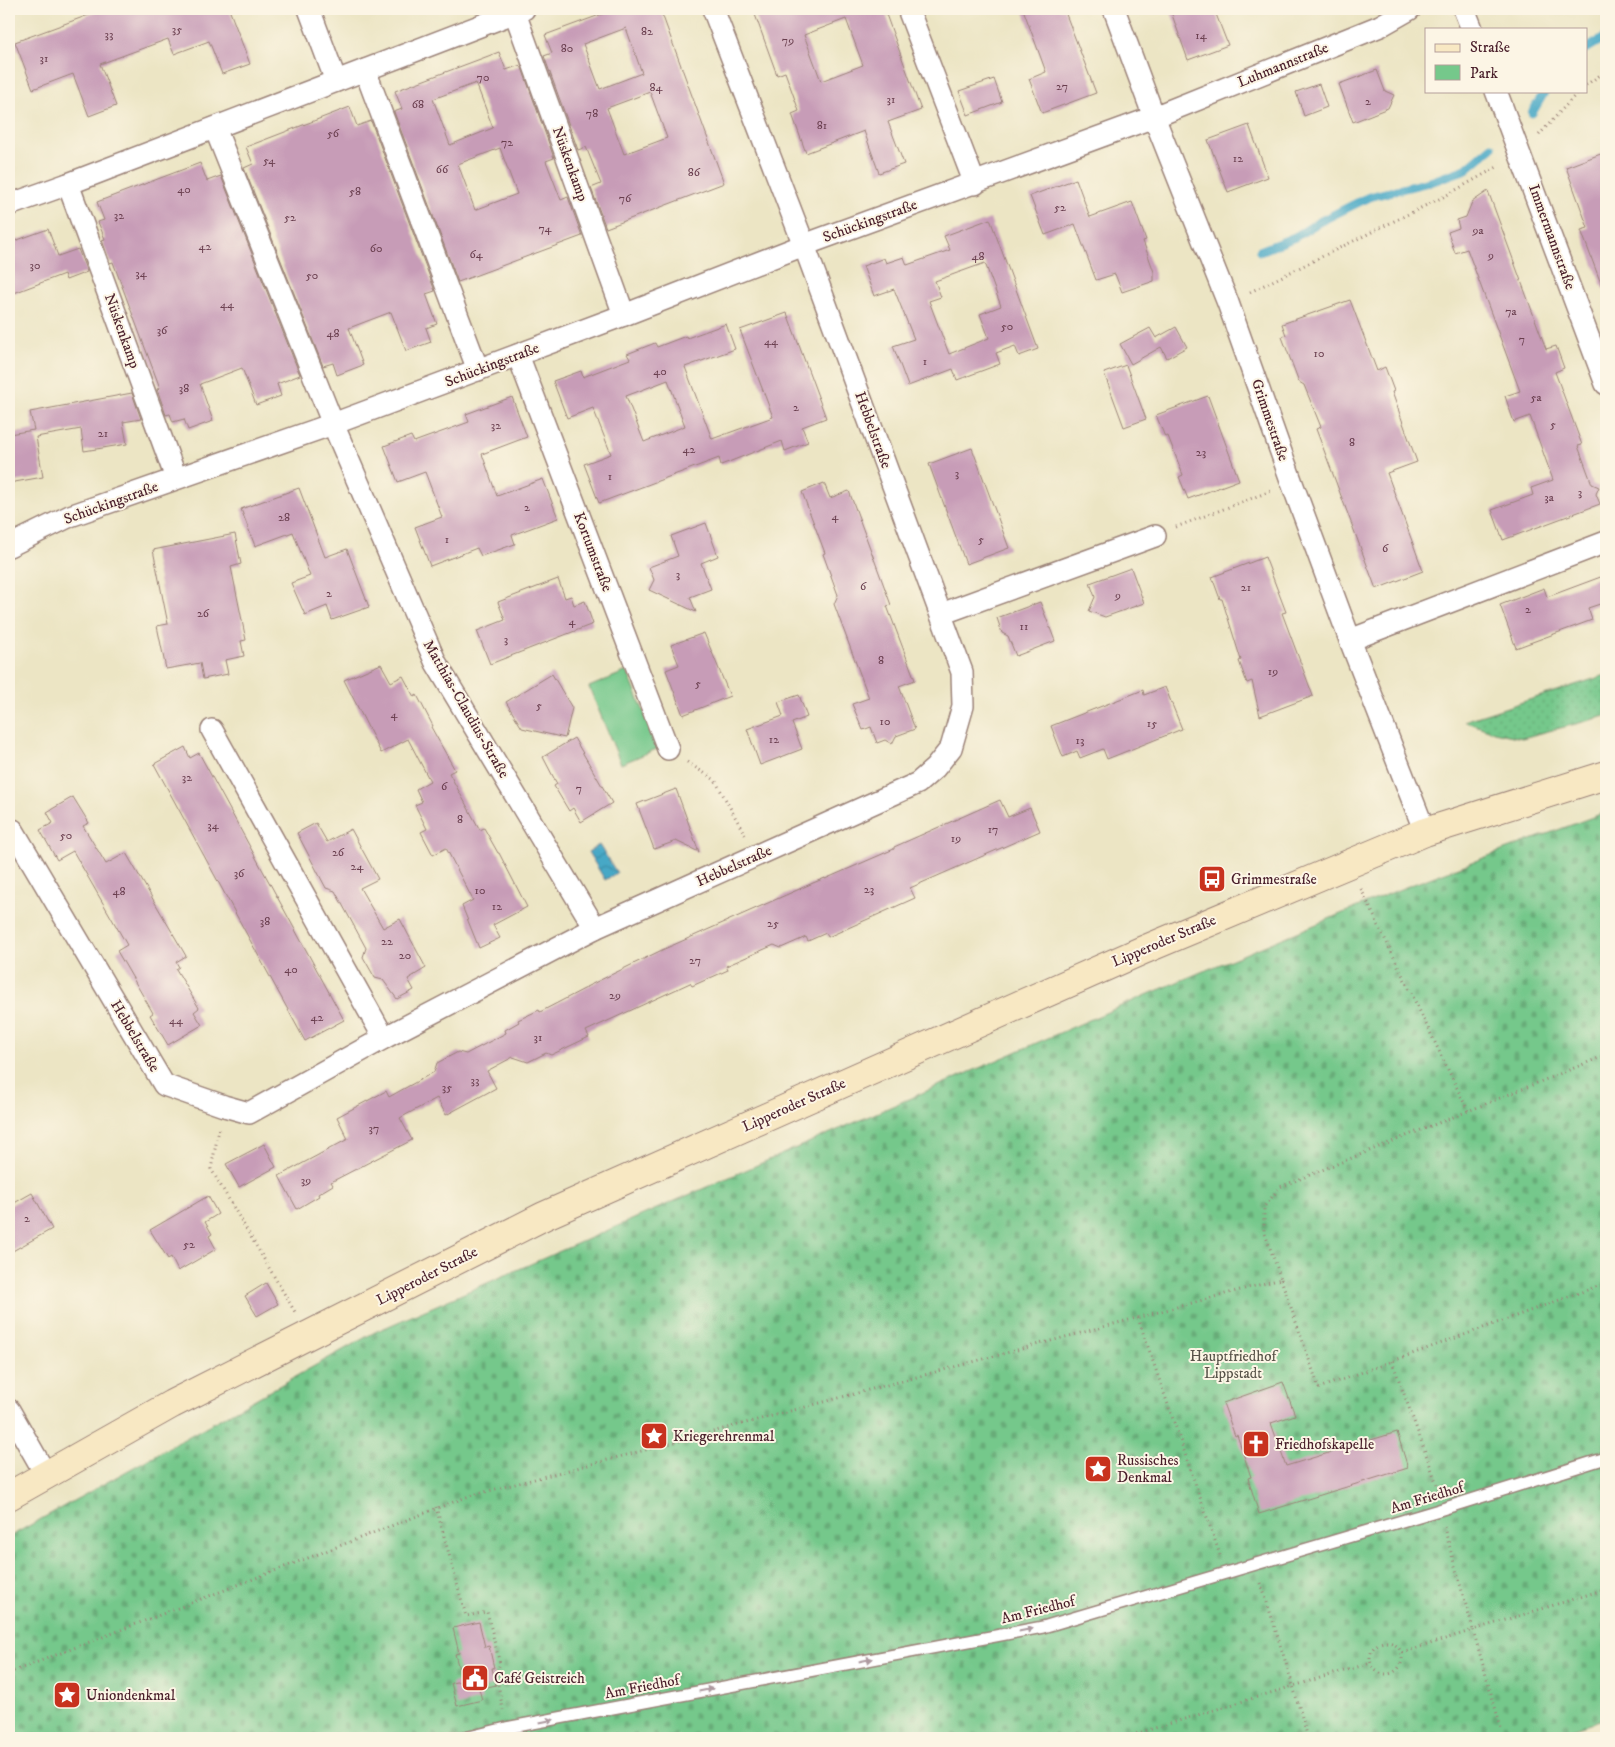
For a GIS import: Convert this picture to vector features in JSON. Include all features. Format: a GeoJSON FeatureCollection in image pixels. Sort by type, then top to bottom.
{"type":"FeatureCollection","features":[{"type":"Feature","properties":{"kind":"main road","name":"Lipperoder Straße"},"geometry":{"type":"LineString","coordinates":[[9,1496],[172,1404],[552,1213],[1140,951],[1425,832],[1606,775]]}},
{"type":"Feature","properties":{"kind":"street"},"geometry":{"type":"LineString","coordinates":[[308,9],[336,81]]}},
{"type":"Feature","properties":{"kind":"street"},"geometry":{"type":"LineString","coordinates":[[712,9],[804,245]]}},
{"type":"Feature","properties":{"kind":"street"},"geometry":{"type":"LineString","coordinates":[[908,9],[975,184]]}},
{"type":"Feature","properties":{"kind":"street","name":"Grimmestraße"},"geometry":{"type":"LineString","coordinates":[[1114,9],[1154,117],[1228,303],[1350,640],[1425,832]]}},
{"type":"Feature","properties":{"kind":"street","name":"Luhmannstraße"},"geometry":{"type":"LineString","coordinates":[[1154,117],[1380,26],[1410,9]]}},
{"type":"Feature","properties":{"kind":"street"},"geometry":{"type":"LineString","coordinates":[[1464,9],[1472,28]]}},
{"type":"Feature","properties":{"kind":"street","name":"Nüskenkamp"},"geometry":{"type":"LineString","coordinates":[[9,205],[519,11],[624,315]]}},
{"type":"Feature","properties":{"kind":"street"},"geometry":{"type":"LineString","coordinates":[[365,70],[478,370]]}},
{"type":"Feature","properties":{"kind":"street","name":"Immermannstraße"},"geometry":{"type":"LineString","coordinates":[[1496,92],[1606,384]]}},
{"type":"Feature","properties":{"kind":"street","name":"Schückingstraße"},"geometry":{"type":"LineString","coordinates":[[9,546],[70,516],[333,424],[804,245],[1154,117]]}},
{"type":"Feature","properties":{"kind":"street"},"geometry":{"type":"LineString","coordinates":[[215,128],[333,424]]}},
{"type":"Feature","properties":{"kind":"street","name":"Nüskenkamp"},"geometry":{"type":"LineString","coordinates":[[68,184],[176,478]]}},
{"type":"Feature","properties":{"kind":"street","name":"Hebbelstraße"},"geometry":{"type":"LineString","coordinates":[[13,830],[164,1085],[249,1113],[384,1038],[595,928],[918,783],[935,768],[951,748],[963,706],[962,672],[804,245]]}},
{"type":"Feature","properties":{"kind":"street","name":"Kortumstraße"},"geometry":{"type":"LineString","coordinates":[[518,355],[668,749]]}},
{"type":"Feature","properties":{"kind":"street","name":"Matthias-Claudius-Straße"},"geometry":{"type":"LineString","coordinates":[[333,424],[436,663],[595,928]]}},
{"type":"Feature","properties":{"kind":"street"},"geometry":{"type":"LineString","coordinates":[[941,614],[1155,536]]}},
{"type":"Feature","properties":{"kind":"street"},"geometry":{"type":"LineString","coordinates":[[1350,640],[1606,542]]}},
{"type":"Feature","properties":{"kind":"street"},"geometry":{"type":"LineString","coordinates":[[212,730],[384,1038]]}},
{"type":"Feature","properties":{"kind":"street"},"geometry":{"type":"LineString","coordinates":[[9,1410],[46,1475]]}},
{"type":"Feature","properties":{"kind":"lane","name":"Am Friedhof"},"geometry":{"type":"LineString","coordinates":[[465,1738],[506,1728],[1043,1627],[1442,1509],[1606,1458]]}},
{"type":"Feature","properties":{"kind":"path"},"geometry":{"type":"LineString","coordinates":[[1588,84],[1606,71]]}},
{"type":"Feature","properties":{"kind":"path"},"geometry":{"type":"LineString","coordinates":[[1228,303],[1445,196],[1521,154],[1578,92]]}},
{"type":"Feature","properties":{"kind":"path"},"geometry":{"type":"LineString","coordinates":[[1155,536],[1292,482]]}},
{"type":"Feature","properties":{"kind":"path"},"geometry":{"type":"LineString","coordinates":[[668,749],[716,780],[756,856]]}},
{"type":"Feature","properties":{"kind":"path"},"geometry":{"type":"LineString","coordinates":[[1350,864],[1468,1111]]}},
{"type":"Feature","properties":{"kind":"path"},"geometry":{"type":"LineString","coordinates":[[1606,1055],[1280,1187],[1264,1207],[1264,1231],[1318,1388],[1606,1283]]}},
{"type":"Feature","properties":{"kind":"path"},"geometry":{"type":"LineString","coordinates":[[224,1106],[211,1169],[309,1336]]}},
{"type":"Feature","properties":{"kind":"path"},"geometry":{"type":"LineString","coordinates":[[9,1673],[436,1507],[469,1496],[648,1450],[1282,1279]]}},
{"type":"Feature","properties":{"kind":"path"},"geometry":{"type":"LineString","coordinates":[[1138,1318],[1226,1572]]}},
{"type":"Feature","properties":{"kind":"path"},"geometry":{"type":"LineString","coordinates":[[1392,1361],[1442,1509],[1473,1630],[1501,1728]]}},
{"type":"Feature","properties":{"kind":"path"},"geometry":{"type":"LineString","coordinates":[[436,1507],[466,1616],[487,1612],[500,1664],[496,1673],[506,1728]]}},
{"type":"Feature","properties":{"kind":"path"},"geometry":{"type":"LineString","coordinates":[[1255,1563],[1308,1738]]}},
{"type":"Feature","properties":{"kind":"path"},"geometry":{"type":"LineString","coordinates":[[1402,1653],[1606,1589]]}},
{"type":"Feature","properties":{"kind":"path"},"geometry":{"type":"LineString","coordinates":[[1384,1642],[1395,1644],[1402,1653],[1402,1663],[1391,1674],[1381,1674],[1371,1663],[1371,1652],[1384,1642]]}},
{"type":"Feature","properties":{"kind":"path"},"geometry":{"type":"LineString","coordinates":[[1122,1738],[1371,1663]]}},
{"type":"Feature","properties":{"kind":"green space"},"geometry":{"type":"Polygon","coordinates":[[[627,671],[659,748],[621,764],[589,687],[627,671]]]}},
{"type":"Feature","properties":{"kind":"green space"},"geometry":{"type":"Polygon","coordinates":[[[1606,675],[1606,716],[1522,738],[1494,732],[1464,721],[1606,675]]]}},
{"type":"Feature","properties":{"kind":"green space","name":"Hauptfriedhof Lippstadt"},"geometry":{"type":"Polygon","coordinates":[[[1606,812],[1606,1718],[1545,1738],[9,1738],[9,1537],[375,1332],[1151,993],[1403,888],[1606,812]]]}},
{"type":"Feature","properties":{"kind":"water"},"geometry":{"type":"Polygon","coordinates":[[[599,845],[617,873],[605,880],[588,852],[599,845]]]}},
{"type":"Feature","properties":{"kind":"building"},"geometry":{"type":"Polygon","coordinates":[[[105,9],[229,9],[250,64],[222,74],[209,41],[174,54],[168,39],[100,64],[116,106],[89,116],[73,74],[33,89],[15,42],[105,9]]]}},
{"type":"Feature","properties":{"kind":"building"},"geometry":{"type":"Polygon","coordinates":[[[616,9],[669,9],[670,11],[662,14],[724,183],[606,228],[591,188],[601,184],[586,147],[578,150],[544,56],[552,53],[545,35],[616,9]],[[626,28],[583,44],[600,89],[642,73],[626,28]],[[650,92],[607,108],[624,154],[667,138],[650,92]]]}},
{"type":"Feature","properties":{"kind":"building"},"geometry":{"type":"Polygon","coordinates":[[[753,9],[884,9],[921,110],[888,122],[904,164],[879,173],[864,131],[806,153],[792,114],[799,111],[785,72],[777,75],[753,9]],[[846,19],[804,35],[821,81],[863,65],[846,19]]]}},
{"type":"Feature","properties":{"kind":"building"},"geometry":{"type":"Polygon","coordinates":[[[1023,9],[1064,9],[1096,93],[1042,113],[1029,79],[1046,72],[1023,9]]]}},
{"type":"Feature","properties":{"kind":"building"},"geometry":{"type":"Polygon","coordinates":[[[1170,9],[1214,9],[1228,45],[1188,60],[1170,9]]]}},
{"type":"Feature","properties":{"kind":"building"},"geometry":{"type":"Polygon","coordinates":[[[499,52],[506,70],[521,65],[554,158],[546,161],[561,200],[568,197],[582,236],[458,282],[394,112],[402,109],[395,91],[499,52]],[[476,83],[433,99],[450,145],[493,128],[476,83]],[[500,148],[458,164],[475,210],[517,194],[500,148]]]}},
{"type":"Feature","properties":{"kind":"building"},"geometry":{"type":"Polygon","coordinates":[[[1377,70],[1385,91],[1394,95],[1388,108],[1353,122],[1339,84],[1377,70]]]}},
{"type":"Feature","properties":{"kind":"building"},"geometry":{"type":"Polygon","coordinates":[[[994,79],[1002,102],[968,115],[959,91],[994,79]]]}},
{"type":"Feature","properties":{"kind":"building"},"geometry":{"type":"Polygon","coordinates":[[[1319,84],[1327,107],[1304,116],[1296,92],[1319,84]]]}},
{"type":"Feature","properties":{"kind":"building"},"geometry":{"type":"Polygon","coordinates":[[[350,107],[357,126],[371,121],[435,291],[426,294],[437,324],[426,328],[431,342],[406,351],[391,312],[349,328],[363,365],[337,375],[333,363],[323,366],[244,168],[253,164],[246,147],[350,107]]]}},
{"type":"Feature","properties":{"kind":"building"},"geometry":{"type":"Polygon","coordinates":[[[1249,125],[1268,177],[1228,192],[1208,140],[1249,125]]]}},
{"type":"Feature","properties":{"kind":"building"},"geometry":{"type":"Polygon","coordinates":[[[1606,152],[1606,289],[1603,289],[1581,230],[1588,228],[1566,167],[1606,152]]]}},
{"type":"Feature","properties":{"kind":"building"},"geometry":{"type":"Polygon","coordinates":[[[200,163],[207,181],[221,176],[300,375],[277,384],[281,396],[256,405],[242,368],[200,384],[213,421],[188,430],[184,419],[173,422],[170,414],[166,415],[157,389],[160,388],[113,262],[110,263],[102,240],[105,239],[98,222],[104,220],[97,202],[200,163]]]}},
{"type":"Feature","properties":{"kind":"building"},"geometry":{"type":"Polygon","coordinates":[[[1076,179],[1090,217],[1132,202],[1146,240],[1143,241],[1154,272],[1154,281],[1122,292],[1115,274],[1096,280],[1075,224],[1045,235],[1030,196],[1076,179]]]}},
{"type":"Feature","properties":{"kind":"building"},"geometry":{"type":"Polygon","coordinates":[[[1488,191],[1546,349],[1556,346],[1564,368],[1555,372],[1582,445],[1578,446],[1592,484],[1599,487],[1596,494],[1600,504],[1503,540],[1492,510],[1533,495],[1531,488],[1553,480],[1530,416],[1514,422],[1505,396],[1520,391],[1467,249],[1455,253],[1448,232],[1459,228],[1457,220],[1466,217],[1472,202],[1488,191]]]}},
{"type":"Feature","properties":{"kind":"building"},"geometry":{"type":"Polygon","coordinates":[[[990,219],[1038,349],[1019,356],[1015,346],[996,353],[1000,364],[957,380],[953,369],[908,386],[893,346],[914,339],[894,289],[874,296],[863,266],[884,258],[886,263],[904,257],[907,265],[950,250],[944,236],[990,219]],[[985,263],[935,281],[941,297],[929,301],[949,354],[989,338],[980,314],[1001,306],[985,263]]]}},
{"type":"Feature","properties":{"kind":"building"},"geometry":{"type":"Polygon","coordinates":[[[48,229],[58,256],[78,249],[87,272],[66,280],[64,274],[14,293],[9,278],[9,243],[48,229]]]}},
{"type":"Feature","properties":{"kind":"building"},"geometry":{"type":"Polygon","coordinates":[[[1350,300],[1377,371],[1385,367],[1417,462],[1387,473],[1423,571],[1376,589],[1316,429],[1321,427],[1304,385],[1299,382],[1282,337],[1286,335],[1282,324],[1350,300]]]}},
{"type":"Feature","properties":{"kind":"building"},"geometry":{"type":"Polygon","coordinates":[[[787,313],[826,418],[802,427],[808,442],[785,451],[782,441],[721,465],[719,458],[599,503],[584,464],[611,454],[593,408],[567,418],[553,381],[581,371],[583,377],[630,359],[627,354],[655,343],[657,347],[726,324],[735,349],[685,367],[712,439],[773,417],[740,330],[787,313]],[[668,380],[626,396],[644,442],[685,426],[668,380]]]}},
{"type":"Feature","properties":{"kind":"building"},"geometry":{"type":"Polygon","coordinates":[[[1176,327],[1187,347],[1167,358],[1161,347],[1131,364],[1120,344],[1150,328],[1156,338],[1176,327]]]}},
{"type":"Feature","properties":{"kind":"building"},"geometry":{"type":"Polygon","coordinates":[[[1126,365],[1146,419],[1124,427],[1104,373],[1126,365]]]}},
{"type":"Feature","properties":{"kind":"building"},"geometry":{"type":"Polygon","coordinates":[[[132,393],[141,419],[123,422],[127,444],[84,451],[81,429],[36,437],[43,477],[9,483],[9,434],[34,430],[30,412],[132,393]]]}},
{"type":"Feature","properties":{"kind":"building"},"geometry":{"type":"Polygon","coordinates":[[[1208,396],[1239,480],[1188,499],[1179,477],[1183,475],[1168,436],[1165,437],[1156,415],[1208,396]]]}},
{"type":"Feature","properties":{"kind":"building"},"geometry":{"type":"Polygon","coordinates":[[[512,397],[527,437],[482,454],[497,496],[543,479],[558,518],[512,535],[515,544],[481,556],[477,548],[430,566],[415,527],[442,517],[425,472],[398,482],[384,446],[411,436],[414,442],[469,422],[466,414],[512,397]]]}},
{"type":"Feature","properties":{"kind":"building"},"geometry":{"type":"Polygon","coordinates":[[[972,448],[1009,548],[966,564],[929,464],[972,448]]]}},
{"type":"Feature","properties":{"kind":"building"},"geometry":{"type":"Polygon","coordinates":[[[824,483],[830,498],[849,491],[891,605],[887,606],[915,680],[899,686],[915,729],[896,736],[892,744],[885,740],[877,743],[871,727],[863,730],[852,704],[869,698],[834,604],[838,595],[823,554],[825,553],[802,492],[824,483]]]}},
{"type":"Feature","properties":{"kind":"building"},"geometry":{"type":"Polygon","coordinates":[[[299,488],[325,557],[347,549],[369,607],[332,620],[327,606],[305,615],[291,583],[310,576],[293,532],[255,546],[241,509],[299,488]]]}},
{"type":"Feature","properties":{"kind":"building"},"geometry":{"type":"Polygon","coordinates":[[[706,523],[718,556],[701,563],[711,589],[690,597],[696,612],[649,590],[654,580],[649,567],[678,556],[671,536],[706,523]]]}},
{"type":"Feature","properties":{"kind":"building"},"geometry":{"type":"Polygon","coordinates":[[[235,534],[241,564],[231,567],[246,640],[241,641],[244,656],[225,660],[228,674],[203,679],[200,663],[166,669],[157,626],[168,624],[153,550],[235,534]]]}},
{"type":"Feature","properties":{"kind":"building"},"geometry":{"type":"Polygon","coordinates":[[[1265,557],[1286,612],[1282,613],[1313,696],[1260,716],[1252,681],[1247,683],[1222,599],[1220,599],[1212,577],[1265,557]]]}},
{"type":"Feature","properties":{"kind":"building"},"geometry":{"type":"Polygon","coordinates":[[[1131,568],[1144,603],[1105,617],[1089,611],[1095,597],[1090,583],[1131,568]]]}},
{"type":"Feature","properties":{"kind":"building"},"geometry":{"type":"Polygon","coordinates":[[[1606,575],[1606,602],[1588,608],[1592,620],[1516,648],[1500,605],[1544,588],[1547,597],[1606,575]]]}},
{"type":"Feature","properties":{"kind":"building"},"geometry":{"type":"Polygon","coordinates":[[[558,579],[565,598],[571,596],[574,605],[585,601],[593,624],[490,664],[477,631],[505,620],[498,602],[558,579]]]}},
{"type":"Feature","properties":{"kind":"building"},"geometry":{"type":"Polygon","coordinates":[[[1040,602],[1055,641],[1016,656],[1008,636],[1002,633],[997,618],[1040,602]]]}},
{"type":"Feature","properties":{"kind":"building"},"geometry":{"type":"Polygon","coordinates":[[[704,633],[730,696],[683,715],[666,670],[679,665],[671,645],[704,633]]]}},
{"type":"Feature","properties":{"kind":"building"},"geometry":{"type":"Polygon","coordinates":[[[381,664],[391,682],[403,676],[414,697],[417,695],[433,726],[431,727],[455,770],[449,773],[480,830],[484,828],[499,853],[527,907],[493,925],[500,938],[479,948],[462,906],[473,900],[446,848],[433,855],[421,832],[427,829],[415,805],[422,802],[416,789],[430,781],[408,739],[381,753],[344,680],[381,664]]]}},
{"type":"Feature","properties":{"kind":"building"},"geometry":{"type":"Polygon","coordinates":[[[552,674],[572,708],[565,738],[522,728],[506,702],[552,674]]]}},
{"type":"Feature","properties":{"kind":"building"},"geometry":{"type":"Polygon","coordinates":[[[1165,687],[1182,729],[1107,759],[1103,749],[1080,758],[1077,751],[1063,757],[1051,726],[1143,690],[1144,695],[1165,687]]]}},
{"type":"Feature","properties":{"kind":"building"},"geometry":{"type":"Polygon","coordinates":[[[799,695],[807,717],[792,723],[802,749],[760,765],[747,729],[783,716],[778,702],[799,695]]]}},
{"type":"Feature","properties":{"kind":"building"},"geometry":{"type":"Polygon","coordinates":[[[574,738],[612,803],[581,822],[573,808],[569,811],[554,786],[557,784],[543,757],[574,738]]]}},
{"type":"Feature","properties":{"kind":"building"},"geometry":{"type":"Polygon","coordinates":[[[185,747],[190,758],[199,753],[344,1020],[305,1041],[154,764],[185,747]]]}},
{"type":"Feature","properties":{"kind":"building"},"geometry":{"type":"Polygon","coordinates":[[[676,789],[699,852],[676,841],[654,849],[637,804],[676,789]]]}},
{"type":"Feature","properties":{"kind":"building"},"geometry":{"type":"Polygon","coordinates":[[[73,797],[89,823],[83,826],[106,864],[126,853],[186,956],[176,962],[179,967],[176,969],[199,1008],[194,1012],[202,1025],[168,1045],[150,1015],[153,1013],[117,951],[127,945],[73,851],[57,860],[40,830],[53,823],[47,812],[73,797]]]}},
{"type":"Feature","properties":{"kind":"building"},"geometry":{"type":"Polygon","coordinates":[[[1000,800],[1008,817],[1030,808],[1040,831],[910,888],[915,898],[828,937],[826,933],[808,941],[806,937],[781,948],[774,945],[726,966],[728,970],[692,986],[690,983],[586,1031],[589,1037],[551,1055],[546,1053],[528,1062],[513,1057],[487,1071],[496,1088],[446,1115],[437,1098],[400,1118],[412,1140],[331,1182],[333,1185],[297,1209],[279,1176],[348,1139],[337,1117],[386,1091],[389,1097],[434,1072],[437,1063],[458,1052],[466,1054],[506,1033],[505,1030],[519,1022],[518,1020],[539,1010],[540,1012],[662,950],[894,849],[894,847],[1000,800]]]}},
{"type":"Feature","properties":{"kind":"building"},"geometry":{"type":"Polygon","coordinates":[[[316,823],[327,842],[351,829],[378,879],[360,888],[383,928],[400,919],[426,968],[408,979],[414,990],[397,999],[383,980],[375,978],[363,957],[366,948],[335,891],[326,888],[297,833],[316,823]]]}},
{"type":"Feature","properties":{"kind":"building"},"geometry":{"type":"Polygon","coordinates":[[[264,1144],[276,1167],[239,1187],[226,1164],[264,1144]]]}},
{"type":"Feature","properties":{"kind":"building"},"geometry":{"type":"Polygon","coordinates":[[[32,1193],[52,1229],[9,1253],[9,1206],[32,1193]]]}},
{"type":"Feature","properties":{"kind":"building"},"geometry":{"type":"Polygon","coordinates":[[[208,1196],[218,1214],[205,1222],[212,1234],[209,1236],[216,1249],[178,1271],[171,1257],[168,1259],[150,1230],[208,1196]]]}},
{"type":"Feature","properties":{"kind":"building"},"geometry":{"type":"Polygon","coordinates":[[[266,1283],[278,1304],[257,1316],[245,1296],[266,1283]]]}},
{"type":"Feature","properties":{"kind":"building","name":"Friedhofskapelle"},"geometry":{"type":"Polygon","coordinates":[[[1283,1382],[1295,1415],[1271,1423],[1286,1466],[1397,1432],[1408,1468],[1259,1514],[1248,1478],[1251,1477],[1237,1435],[1235,1436],[1223,1403],[1283,1382]]]}},
{"type":"Feature","properties":{"kind":"building"},"geometry":{"type":"Polygon","coordinates":[[[479,1622],[485,1647],[489,1646],[496,1685],[479,1689],[482,1700],[457,1706],[451,1683],[462,1681],[455,1654],[459,1653],[453,1628],[479,1622]]]}},
{"type":"Feature","properties":{"kind":"waterway"},"geometry":{"type":"LineString","coordinates":[[1588,48],[1606,37]]}},
{"type":"Feature","properties":{"kind":"waterway"},"geometry":{"type":"LineString","coordinates":[[1532,113],[1544,92]]}},
{"type":"Feature","properties":{"kind":"waterway"},"geometry":{"type":"LineString","coordinates":[[1260,251],[1295,237],[1319,222],[1369,197],[1433,181],[1466,169],[1492,147]]}},
{"type":"Feature","properties":{"kind":"place","name":"Grimmestraße"},"geometry":{"type":"Point","coordinates":[1212,879]}},
{"type":"Feature","properties":{"kind":"place","name":"Kriegerehrenmal"},"geometry":{"type":"Point","coordinates":[654,1436]}},
{"type":"Feature","properties":{"kind":"place","name":"Friedhofskapelle"},"geometry":{"type":"Point","coordinates":[1256,1444]}},
{"type":"Feature","properties":{"kind":"place","name":"Russisches Denkmal"},"geometry":{"type":"Point","coordinates":[1098,1469]}},
{"type":"Feature","properties":{"kind":"place","name":"Café Geistreich"},"geometry":{"type":"Point","coordinates":[475,1678]}},
{"type":"Feature","properties":{"kind":"place","name":"Uniondenkmal"},"geometry":{"type":"Point","coordinates":[67,1695]}}]}
